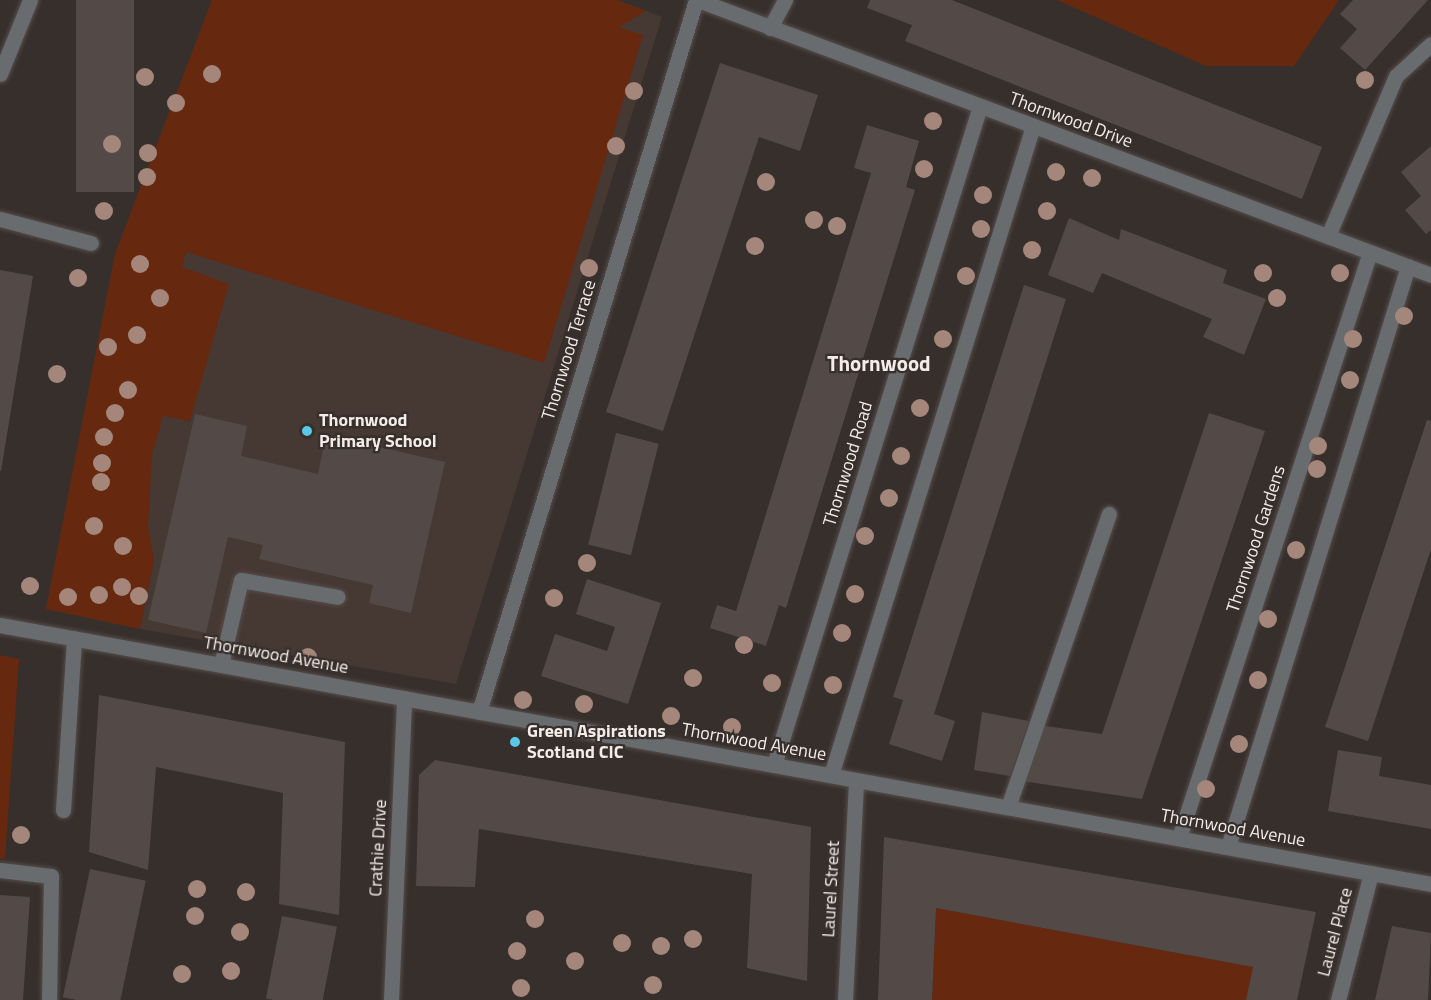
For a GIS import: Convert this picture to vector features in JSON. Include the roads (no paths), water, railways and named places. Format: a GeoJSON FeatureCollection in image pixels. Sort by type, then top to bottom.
{"type":"FeatureCollection","features":[{"type":"Feature","properties":{"kind":"street"},"geometry":{"type":"LineString","coordinates":[[0,74],[30,0]]}},
{"type":"Feature","properties":{"kind":"street","name":"Thornwood Drive"},"geometry":{"type":"LineString","coordinates":[[697,0],[1431,275]]}},
{"type":"Feature","properties":{"kind":"street","name":"Thornwood Terrace"},"geometry":{"type":"LineString","coordinates":[[479,712],[697,0]]}},
{"type":"Feature","properties":{"kind":"street"},"geometry":{"type":"LineString","coordinates":[[770,28],[785,0]]}},
{"type":"Feature","properties":{"kind":"street"},"geometry":{"type":"LineString","coordinates":[[1328,236],[1396,76],[1431,44]]}},
{"type":"Feature","properties":{"kind":"street","name":"Thornwood Road"},"geometry":{"type":"LineString","coordinates":[[774,765],[980,106]]}},
{"type":"Feature","properties":{"kind":"street"},"geometry":{"type":"LineString","coordinates":[[831,775],[1033,126]]}},
{"type":"Feature","properties":{"kind":"street"},"geometry":{"type":"LineString","coordinates":[[0,219],[91,243]]}},
{"type":"Feature","properties":{"kind":"street","name":"Thornwood Gardens"},"geometry":{"type":"LineString","coordinates":[[1179,838],[1370,252]]}},
{"type":"Feature","properties":{"kind":"street"},"geometry":{"type":"LineString","coordinates":[[1228,847],[1408,266]]}},
{"type":"Feature","properties":{"kind":"street"},"geometry":{"type":"LineString","coordinates":[[1008,807],[1109,514]]}},
{"type":"Feature","properties":{"kind":"street"},"geometry":{"type":"LineString","coordinates":[[221,665],[241,580],[338,597]]}},
{"type":"Feature","properties":{"kind":"street","name":"Thornwood Avenue"},"geometry":{"type":"LineString","coordinates":[[0,625],[1431,884]]}},
{"type":"Feature","properties":{"kind":"street"},"geometry":{"type":"LineString","coordinates":[[63,810],[74,638]]}},
{"type":"Feature","properties":{"kind":"street","name":"Crathie Drive"},"geometry":{"type":"LineString","coordinates":[[391,1000],[404,698]]}},
{"type":"Feature","properties":{"kind":"street","name":"Laurel Street"},"geometry":{"type":"LineString","coordinates":[[845,1000],[856,780]]}},
{"type":"Feature","properties":{"kind":"street"},"geometry":{"type":"LineString","coordinates":[[0,870],[51,876],[49,1000]]}},
{"type":"Feature","properties":{"kind":"street","name":"Laurel Place"},"geometry":{"type":"LineString","coordinates":[[1338,1000],[1371,873]]}},
{"type":"Feature","properties":{"kind":"place","name":"Thornwood Primary School"},"geometry":{"type":"Point","coordinates":[307,431]}},
{"type":"Feature","properties":{"kind":"place","name":"Green Aspirations Scotland CIC"},"geometry":{"type":"Point","coordinates":[515,742]}},
{"type":"Feature","properties":{"kind":"district","name":"Thornwood"},"geometry":{"type":"Point","coordinates":[879,363]}}]}
